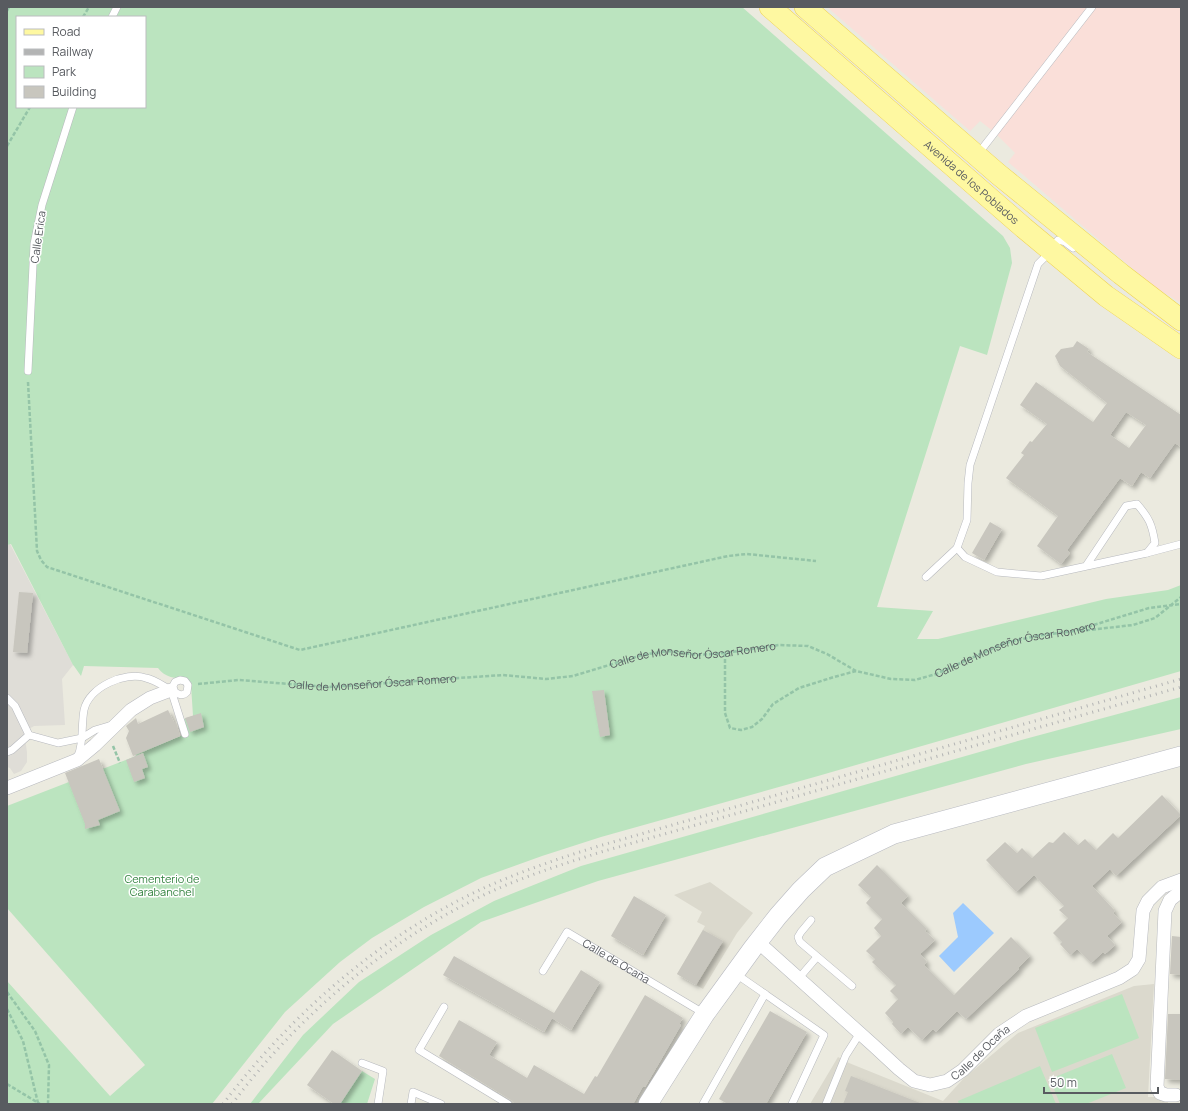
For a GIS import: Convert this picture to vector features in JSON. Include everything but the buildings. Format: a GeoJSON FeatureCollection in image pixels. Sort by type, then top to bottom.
{"type":"FeatureCollection","features":[{"type":"Feature","properties":{"kind":"main road","name":"Avenida de los Poblados"},"geometry":{"type":"LineString","coordinates":[[770,7],[1051,251],[1106,296],[1181,348]]}},
{"type":"Feature","properties":{"kind":"main road"},"geometry":{"type":"LineString","coordinates":[[805,7],[976,156],[1118,275],[1181,320]]}},
{"type":"Feature","properties":{"kind":"street"},"geometry":{"type":"LineString","coordinates":[[7,788],[77,760],[95,745],[130,710],[150,698],[171,690]]}},
{"type":"Feature","properties":{"kind":"street"},"geometry":{"type":"LineString","coordinates":[[648,1104],[705,1014],[758,942],[796,895],[825,867],[894,834],[1181,756]]}},
{"type":"Feature","properties":{"kind":"street","name":"Calle de Ocaña"},"geometry":{"type":"LineString","coordinates":[[758,942],[899,1069],[914,1081],[930,1085],[947,1081],[962,1070],[999,1034],[1026,1016],[1119,978],[1133,969],[1139,959],[1143,911],[1148,901],[1162,887],[1181,880]]}},
{"type":"Feature","properties":{"kind":"street"},"geometry":{"type":"LineString","coordinates":[[1176,1095],[1166,1095],[1160,1093],[1157,1087],[1165,911],[1170,900],[1181,891]]}},
{"type":"Feature","properties":{"kind":"lane"},"geometry":{"type":"LineString","coordinates":[[112,16],[117,7]]}},
{"type":"Feature","properties":{"kind":"lane"},"geometry":{"type":"LineString","coordinates":[[976,156],[1092,7]]}},
{"type":"Feature","properties":{"kind":"lane","name":"Calle Erica"},"geometry":{"type":"LineString","coordinates":[[28,371],[34,244],[42,205],[73,108]]}},
{"type":"Feature","properties":{"kind":"lane"},"geometry":{"type":"LineString","coordinates":[[926,577],[957,548],[967,520],[970,465],[1038,264],[1051,251],[1058,240],[1065,242],[1076,251]]}},
{"type":"Feature","properties":{"kind":"lane"},"geometry":{"type":"LineString","coordinates":[[1086,566],[1126,506],[1137,504],[1148,517],[1154,530],[1155,543],[1147,553]]}},
{"type":"Feature","properties":{"kind":"lane"},"geometry":{"type":"LineString","coordinates":[[957,548],[965,558],[998,572],[1041,576],[1181,544]]}},
{"type":"Feature","properties":{"kind":"lane"},"geometry":{"type":"LineString","coordinates":[[77,760],[82,747],[84,710],[89,699],[99,688],[125,676],[146,677],[171,690],[178,695],[183,695],[187,692],[188,685],[185,681],[180,680],[175,682],[171,690],[185,734]]}},
{"type":"Feature","properties":{"kind":"lane"},"geometry":{"type":"LineString","coordinates":[[7,698],[15,706],[29,735],[58,744],[82,738],[95,730],[114,725]]}},
{"type":"Feature","properties":{"kind":"lane"},"geometry":{"type":"LineString","coordinates":[[7,752],[12,750],[29,735]]}},
{"type":"Feature","properties":{"kind":"lane"},"geometry":{"type":"LineString","coordinates":[[812,920],[798,937],[800,942],[852,986]]}},
{"type":"Feature","properties":{"kind":"lane","name":"Calle de Ocaña"},"geometry":{"type":"LineString","coordinates":[[543,971],[567,932],[705,1014]]}},
{"type":"Feature","properties":{"kind":"lane"},"geometry":{"type":"LineString","coordinates":[[799,978],[817,957]]}},
{"type":"Feature","properties":{"kind":"lane"},"geometry":{"type":"LineString","coordinates":[[736,973],[824,1035],[792,1104]]}},
{"type":"Feature","properties":{"kind":"lane"},"geometry":{"type":"LineString","coordinates":[[702,1104],[765,994]]}},
{"type":"Feature","properties":{"kind":"lane"},"geometry":{"type":"LineString","coordinates":[[444,1007],[419,1050],[508,1104]]}},
{"type":"Feature","properties":{"kind":"lane"},"geometry":{"type":"LineString","coordinates":[[826,1104],[846,1055],[860,1033]]}},
{"type":"Feature","properties":{"kind":"lane"},"geometry":{"type":"LineString","coordinates":[[362,1063],[383,1071],[378,1104]]}},
{"type":"Feature","properties":{"kind":"lane"},"geometry":{"type":"LineString","coordinates":[[411,1104],[413,1092],[441,1104]]}},
{"type":"Feature","properties":{"kind":"path"},"geometry":{"type":"LineString","coordinates":[[7,11],[9,7]]}},
{"type":"Feature","properties":{"kind":"path"},"geometry":{"type":"LineString","coordinates":[[84,16],[89,7]]}},
{"type":"Feature","properties":{"kind":"path"},"geometry":{"type":"LineString","coordinates":[[7,146],[29,108]]}},
{"type":"Feature","properties":{"kind":"path"},"geometry":{"type":"LineString","coordinates":[[28,371],[37,551],[41,560],[47,567],[300,650],[728,556],[747,554],[816,560]]}},
{"type":"Feature","properties":{"kind":"path"},"geometry":{"type":"LineString","coordinates":[[1074,631],[1133,626],[1155,618],[1181,597]]}},
{"type":"Feature","properties":{"kind":"path","name":"Calle de Monseñor Óscar Romero"},"geometry":{"type":"LineString","coordinates":[[188,685],[238,680],[328,687],[503,675],[546,679],[573,676],[649,654],[668,651],[698,654],[725,653],[779,645],[808,646],[827,654],[856,671],[891,678],[915,680],[936,674],[1005,643],[1036,636],[1074,631],[1149,608],[1181,604]]}},
{"type":"Feature","properties":{"kind":"path"},"geometry":{"type":"LineString","coordinates":[[725,653],[725,713],[730,728],[741,730],[752,728],[762,719],[772,704],[799,688],[856,671]]}},
{"type":"Feature","properties":{"kind":"path"},"geometry":{"type":"LineString","coordinates":[[7,992],[35,1031],[49,1065],[48,1104]]}},
{"type":"Feature","properties":{"kind":"path"},"geometry":{"type":"LineString","coordinates":[[7,1009],[23,1040],[39,1103]]}},
{"type":"Feature","properties":{"kind":"path"},"geometry":{"type":"LineString","coordinates":[[7,1084],[39,1103]]}},
{"type":"Feature","properties":{"kind":"shaded area"},"geometry":{"type":"Polygon","coordinates":[[[827,7],[1181,7],[1181,303],[1153,286],[1008,162],[1015,153],[994,132],[980,121],[970,131],[827,7]]]}},
{"type":"Feature","properties":{"kind":"shaded area"},"geometry":{"type":"Polygon","coordinates":[[[10,544],[73,665],[62,679],[65,725],[34,726],[24,732],[27,762],[21,771],[14,774],[10,768],[7,767],[7,545],[10,544]]]}},
{"type":"Feature","properties":{"kind":"shaded area"},"geometry":{"type":"Polygon","coordinates":[[[710,882],[753,913],[737,933],[703,989],[677,974],[705,926],[697,922],[702,912],[674,895],[710,882]]]}},
{"type":"Feature","properties":{"kind":"shaded area"},"geometry":{"type":"Polygon","coordinates":[[[1154,984],[1148,1097],[1168,1097],[1168,1104],[810,1104],[838,1057],[849,1063],[943,1101],[964,1078],[1018,1033],[1134,986],[1154,984]]]}},
{"type":"Feature","properties":{"kind":"green space","name":"Cementerio de Carabanchel"},"geometry":{"type":"Polygon","coordinates":[[[7,7],[742,7],[1003,236],[1010,248],[1012,263],[987,355],[960,346],[877,607],[933,611],[917,639],[938,639],[1106,599],[1168,590],[1181,585],[1181,671],[601,837],[481,878],[424,907],[372,938],[340,962],[285,1012],[212,1104],[7,1104],[7,981],[110,1096],[145,1065],[7,908],[7,806],[136,756],[134,749],[154,747],[188,733],[184,719],[193,716],[191,685],[187,679],[167,676],[158,668],[84,666],[81,676],[73,665],[11,544],[7,545],[7,7]]]}},
{"type":"Feature","properties":{"kind":"green space"},"geometry":{"type":"Polygon","coordinates":[[[1181,697],[1181,729],[1026,764],[598,881],[481,922],[333,1024],[258,1104],[250,1104],[303,1035],[359,982],[431,935],[494,901],[581,866],[1025,739],[1181,697]]]}},
{"type":"Feature","properties":{"kind":"green space"},"geometry":{"type":"Polygon","coordinates":[[[1122,994],[1139,1038],[1052,1072],[1035,1028],[1122,994]]]}},
{"type":"Feature","properties":{"kind":"green space"},"geometry":{"type":"Polygon","coordinates":[[[1112,1054],[1126,1088],[1086,1104],[1060,1104],[1050,1079],[1112,1054]]]}},
{"type":"Feature","properties":{"kind":"green space"},"geometry":{"type":"Polygon","coordinates":[[[1040,1066],[1056,1104],[959,1104],[958,1101],[1040,1066]]]}},
{"type":"Feature","properties":{"kind":"green space"},"geometry":{"type":"Polygon","coordinates":[[[362,1071],[375,1079],[367,1104],[340,1104],[347,1093],[339,1087],[362,1071]]]}},
{"type":"Feature","properties":{"kind":"water"},"geometry":{"type":"Polygon","coordinates":[[[963,903],[994,933],[954,972],[939,956],[958,937],[953,913],[963,903]]]}},
{"type":"Feature","properties":{"kind":"railway"},"geometry":{"type":"LineString","coordinates":[[223,1104],[278,1038],[341,979],[410,928],[447,906],[486,887],[541,865],[599,846],[1181,679]]}},
{"type":"Feature","properties":{"kind":"railway"},"geometry":{"type":"LineString","coordinates":[[232,1104],[258,1071],[286,1040],[347,983],[380,957],[414,934],[450,912],[488,893],[516,881],[601,852],[1181,687]]}}]}
